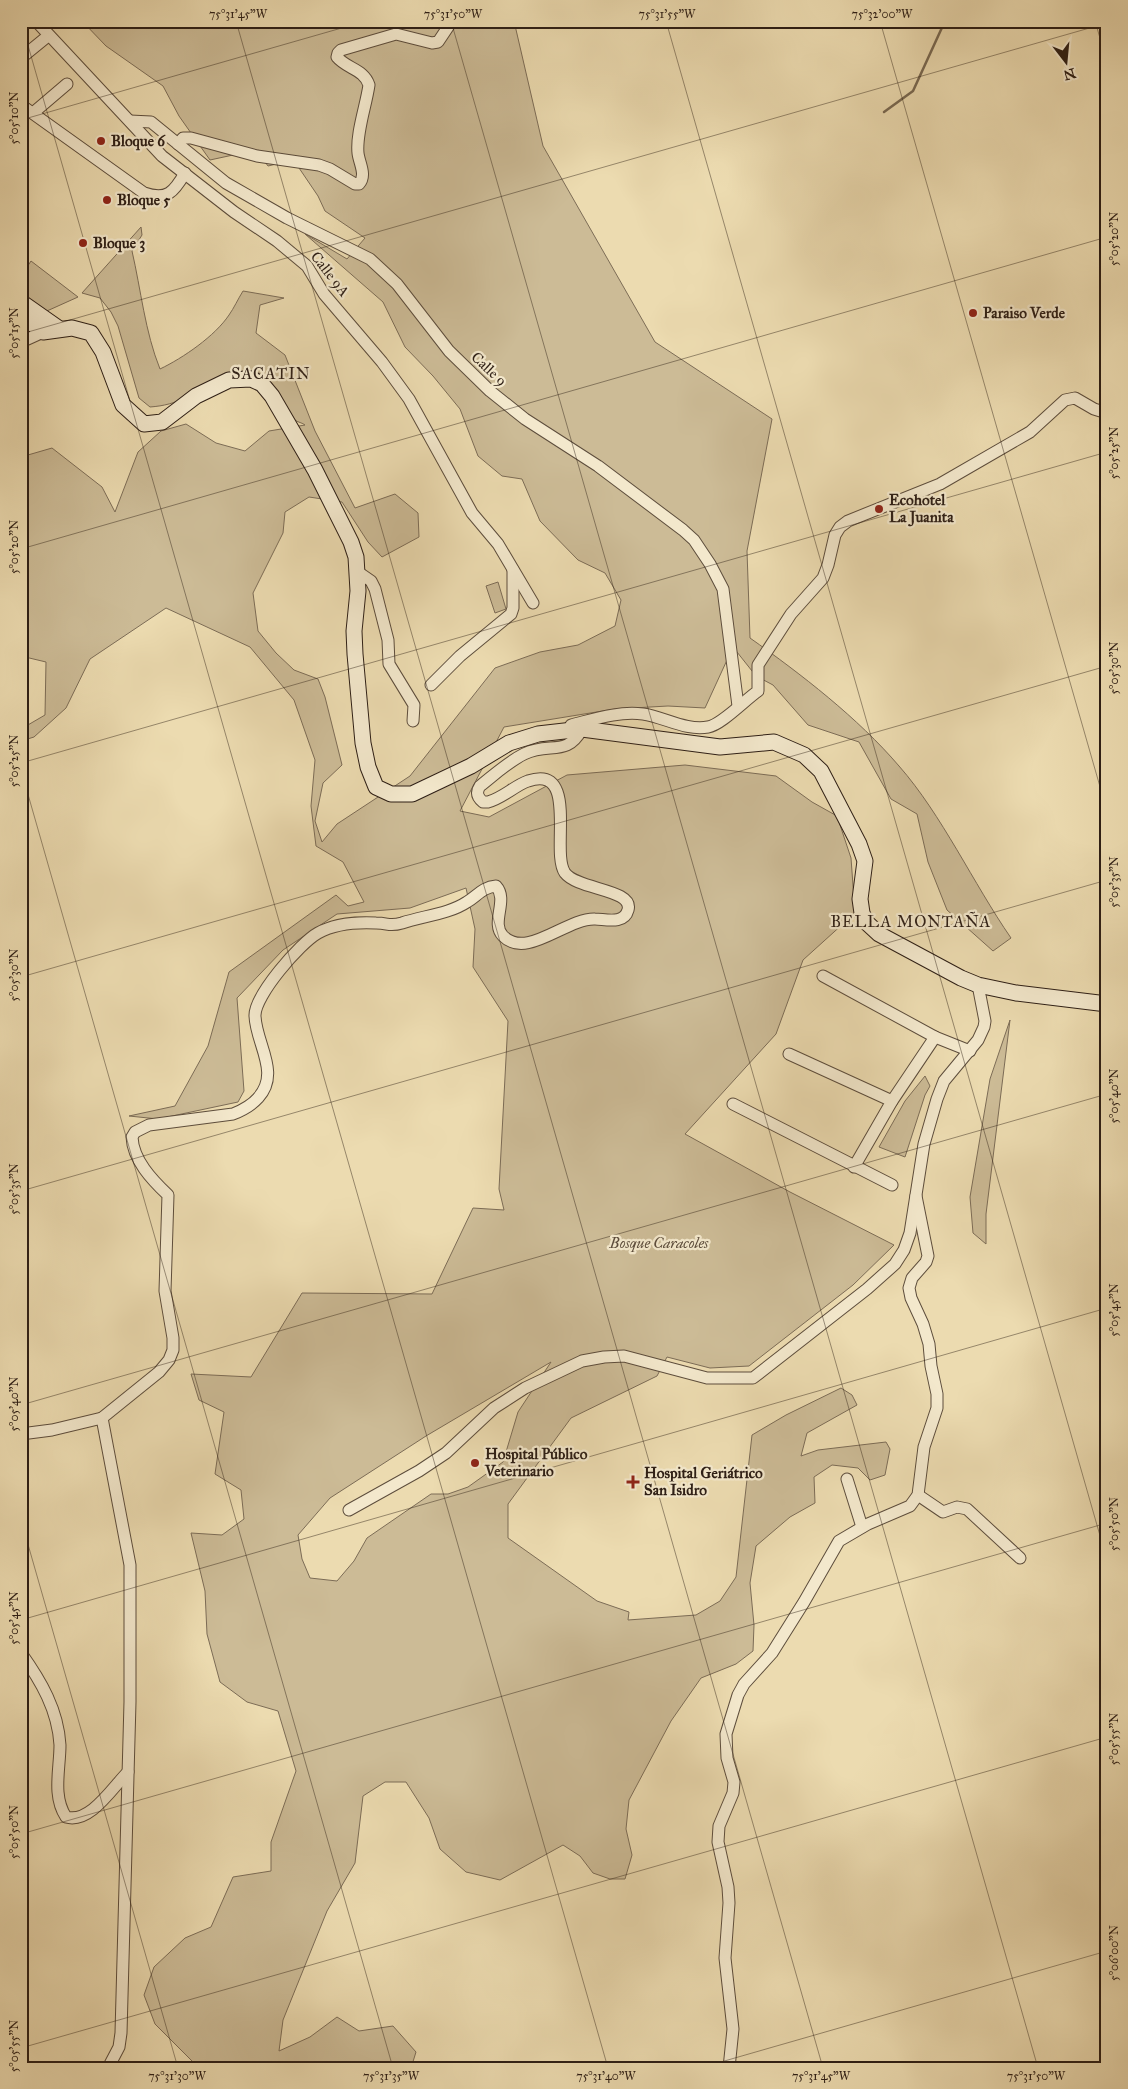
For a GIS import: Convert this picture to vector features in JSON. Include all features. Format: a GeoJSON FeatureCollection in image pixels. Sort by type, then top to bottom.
{"type":"FeatureCollection","features":[{"type":"Feature","properties":{"kind":"main road"},"geometry":{"type":"LineString","coordinates":[[21,302],[58,328]]}},
{"type":"Feature","properties":{"kind":"main road"},"geometry":{"type":"LineString","coordinates":[[21,314],[43,332],[58,328],[72,328],[91,333],[98,340],[123,405],[144,424],[162,422],[196,396],[229,380],[252,379],[262,384],[272,396],[315,470],[351,542],[356,557],[358,591],[354,631],[355,654],[363,743],[368,767],[376,787],[391,794],[412,794],[471,766],[508,743],[538,734],[582,729],[720,747],[774,742],[804,754],[821,771],[859,844],[865,861],[860,899],[862,913],[866,922],[879,934],[961,978],[978,985],[1016,993],[1107,1004]]}},
{"type":"Feature","properties":{"kind":"street","name":"Calle 9A"},"geometry":{"type":"LineString","coordinates":[[36,21],[162,156],[234,212],[277,241],[307,266],[324,294],[382,362],[408,400],[472,513],[498,544],[533,603]]}},
{"type":"Feature","properties":{"kind":"street"},"geometry":{"type":"LineString","coordinates":[[178,144],[183,138],[192,138],[264,158],[319,165],[330,169],[355,184],[360,184],[363,174],[358,153],[358,140],[369,85],[363,74],[340,61],[337,57],[338,53],[341,50],[396,34],[432,44],[438,42],[452,21]]}},
{"type":"Feature","properties":{"kind":"street"},"geometry":{"type":"LineString","coordinates":[[21,58],[48,36]]}},
{"type":"Feature","properties":{"kind":"street"},"geometry":{"type":"LineString","coordinates":[[33,113],[67,84]]}},
{"type":"Feature","properties":{"kind":"street"},"geometry":{"type":"LineString","coordinates":[[21,105],[144,193],[156,197],[171,193],[185,173]]}},
{"type":"Feature","properties":{"kind":"street","name":"Calle 9"},"geometry":{"type":"LineString","coordinates":[[130,121],[151,122],[226,182],[288,218],[370,259],[397,284],[449,351],[490,391],[525,419],[598,466],[694,540],[710,564],[723,589],[738,706]]}},
{"type":"Feature","properties":{"kind":"street"},"geometry":{"type":"LineString","coordinates":[[21,342],[43,332]]}},
{"type":"Feature","properties":{"kind":"street"},"geometry":{"type":"LineString","coordinates":[[538,734],[616,714],[644,714],[694,727],[708,727],[719,723],[758,691],[756,672],[758,665],[790,614],[823,578],[828,566],[835,535],[840,527],[848,521],[940,484],[1030,432],[1065,400],[1075,398],[1107,414]]}},
{"type":"Feature","properties":{"kind":"street"},"geometry":{"type":"LineString","coordinates":[[431,685],[460,656],[511,614],[513,608],[513,569]]}},
{"type":"Feature","properties":{"kind":"street"},"geometry":{"type":"LineString","coordinates":[[358,572],[371,581],[375,589],[388,640],[389,664],[414,705],[413,721]]}},
{"type":"Feature","properties":{"kind":"street"},"geometry":{"type":"LineString","coordinates":[[21,1434],[66,1427],[102,1418],[170,1360],[173,1350],[165,1291],[168,1195],[149,1175],[134,1151],[132,1137],[135,1132],[149,1125],[233,1114],[245,1110],[263,1093],[268,1081],[268,1069],[256,1025],[256,1007],[260,998],[292,955],[316,934],[332,926],[354,922],[380,923],[391,926],[452,909],[466,903],[489,887],[496,886],[500,890],[501,898],[498,925],[502,935],[510,942],[521,944],[547,937],[575,922],[593,919],[613,920],[626,915],[629,909],[628,904],[621,895],[582,885],[572,880],[564,872],[559,853],[560,803],[557,791],[550,782],[540,779],[528,782],[488,802],[483,802],[477,795],[477,790],[480,786],[517,758],[541,748],[570,745],[576,741],[582,729]]}},
{"type":"Feature","properties":{"kind":"street"},"geometry":{"type":"LineString","coordinates":[[823,976],[935,1037],[970,1051]]}},
{"type":"Feature","properties":{"kind":"street"},"geometry":{"type":"LineString","coordinates":[[349,1510],[446,1453],[494,1408],[517,1393],[582,1361],[604,1356],[624,1356],[707,1378],[754,1378],[896,1264],[904,1250],[910,1233],[924,1144],[937,1099],[944,1081],[970,1051],[984,1027],[985,1021],[978,985]]}},
{"type":"Feature","properties":{"kind":"street"},"geometry":{"type":"LineString","coordinates":[[854,1166],[892,1101],[935,1037]]}},
{"type":"Feature","properties":{"kind":"street"},"geometry":{"type":"LineString","coordinates":[[788,1054],[892,1101]]}},
{"type":"Feature","properties":{"kind":"street"},"geometry":{"type":"LineString","coordinates":[[733,1104],[892,1185]]}},
{"type":"Feature","properties":{"kind":"street"},"geometry":{"type":"LineString","coordinates":[[729,2068],[733,2028],[725,1958],[730,1903],[718,1842],[719,1826],[733,1793],[734,1782],[727,1758],[726,1734],[738,1695],[744,1684],[772,1653],[839,1541],[862,1527],[910,1506],[918,1495],[924,1447],[937,1408],[937,1394],[931,1366],[929,1344],[909,1288],[912,1278],[926,1262],[928,1256],[916,1196]]}},
{"type":"Feature","properties":{"kind":"street"},"geometry":{"type":"LineString","coordinates":[[102,1418],[130,1566],[128,1772],[121,2033],[119,2047],[108,2068]]}},
{"type":"Feature","properties":{"kind":"street"},"geometry":{"type":"LineString","coordinates":[[848,1479],[862,1527]]}},
{"type":"Feature","properties":{"kind":"street"},"geometry":{"type":"LineString","coordinates":[[918,1495],[943,1512],[957,1507],[967,1509],[1020,1558]]}},
{"type":"Feature","properties":{"kind":"street"},"geometry":{"type":"LineString","coordinates":[[21,1653],[38,1678],[54,1712],[60,1744],[58,1798],[60,1808],[66,1817],[74,1820],[85,1816],[94,1809],[128,1772]]}},
{"type":"Feature","properties":{"kind":"green space","name":"Bosque Caracoles"},"geometry":{"type":"Polygon","coordinates":[[[82,21],[514,21],[543,146],[655,342],[772,419],[747,551],[750,638],[789,666],[847,714],[899,766],[915,785],[943,827],[1011,938],[993,951],[947,910],[928,862],[917,814],[891,799],[859,742],[808,725],[773,685],[756,676],[733,647],[705,708],[668,706],[615,709],[504,727],[460,811],[489,817],[567,775],[685,765],[776,776],[812,802],[837,816],[851,858],[855,913],[803,960],[776,1034],[685,1134],[790,1192],[894,1245],[853,1285],[749,1366],[710,1368],[667,1357],[657,1376],[571,1418],[508,1504],[508,1538],[597,1601],[629,1612],[628,1620],[696,1615],[720,1601],[736,1577],[752,1435],[786,1415],[841,1388],[852,1395],[857,1405],[807,1433],[801,1456],[818,1450],[886,1442],[890,1449],[885,1475],[870,1480],[858,1468],[832,1465],[814,1477],[815,1503],[790,1517],[756,1546],[750,1583],[754,1625],[753,1651],[736,1664],[701,1678],[671,1721],[629,1800],[626,1829],[632,1855],[625,1879],[610,1879],[593,1873],[580,1856],[563,1845],[500,1880],[466,1872],[440,1849],[429,1818],[406,1782],[385,1782],[363,1796],[355,1863],[327,1911],[283,2020],[279,2051],[310,2037],[337,2017],[359,2031],[393,2026],[416,2052],[411,2068],[199,2068],[155,2024],[144,1995],[154,1967],[185,1938],[211,1927],[233,1877],[271,1871],[271,1842],[296,1771],[278,1711],[247,1702],[220,1682],[207,1634],[205,1591],[191,1533],[222,1535],[244,1519],[241,1490],[215,1474],[224,1412],[199,1400],[191,1374],[251,1377],[302,1293],[432,1294],[473,1208],[504,1210],[499,1189],[508,1021],[473,967],[475,929],[466,888],[410,908],[337,914],[283,950],[237,998],[244,1091],[238,1102],[158,1119],[129,1116],[175,1106],[208,1046],[229,972],[336,895],[348,906],[364,902],[343,862],[316,846],[311,806],[315,760],[294,700],[250,647],[166,608],[90,659],[66,708],[34,737],[21,741],[21,729],[45,715],[46,662],[21,656],[21,457],[52,448],[102,487],[115,512],[138,452],[161,431],[186,424],[216,443],[245,451],[269,431],[305,425],[296,421],[291,415],[272,383],[261,374],[252,371],[233,373],[178,401],[150,407],[139,398],[118,326],[111,312],[100,298],[82,293],[141,227],[142,235],[132,251],[147,326],[160,369],[188,353],[216,331],[229,315],[243,291],[284,298],[260,305],[256,333],[285,355],[315,431],[355,508],[395,494],[418,513],[419,537],[382,557],[368,542],[342,502],[309,497],[285,512],[283,533],[253,593],[258,631],[276,653],[294,670],[318,679],[325,697],[342,765],[323,783],[315,821],[322,842],[337,824],[410,776],[495,668],[540,652],[578,645],[615,626],[621,600],[605,573],[578,560],[540,521],[522,479],[502,476],[478,456],[460,409],[433,376],[405,347],[383,302],[305,234],[347,259],[365,238],[325,211],[318,196],[297,165],[289,161],[268,166],[256,150],[210,160],[179,116],[163,86],[106,46],[82,21]],[[551,1362],[426,1436],[330,1498],[298,1535],[302,1559],[310,1578],[337,1581],[354,1561],[367,1538],[431,1494],[448,1494],[468,1487],[503,1462],[518,1412],[551,1362]]]}},
{"type":"Feature","properties":{"kind":"green space"},"geometry":{"type":"Polygon","coordinates":[[[31,261],[78,297],[38,315],[21,302],[21,276],[31,261]]]}},
{"type":"Feature","properties":{"kind":"green space"},"geometry":{"type":"Polygon","coordinates":[[[498,582],[506,609],[495,613],[486,586],[498,582]]]}},
{"type":"Feature","properties":{"kind":"green space"},"geometry":{"type":"Polygon","coordinates":[[[1010,1020],[986,1214],[986,1244],[973,1233],[970,1197],[990,1079],[1010,1020]]]}},
{"type":"Feature","properties":{"kind":"green space"},"geometry":{"type":"Polygon","coordinates":[[[925,1076],[930,1086],[925,1095],[905,1157],[879,1147],[905,1101],[925,1076]]]}},
{"type":"Feature","properties":{"kind":"waterway"},"geometry":{"type":"LineString","coordinates":[[884,112],[913,91],[945,21]]}},
{"type":"Feature","properties":{"kind":"place","name":"Bloque 6"},"geometry":{"type":"Point","coordinates":[101,141]}},
{"type":"Feature","properties":{"kind":"place","name":"Bloque 5"},"geometry":{"type":"Point","coordinates":[107,200]}},
{"type":"Feature","properties":{"kind":"place","name":"Bloque 3"},"geometry":{"type":"Point","coordinates":[83,243]}},
{"type":"Feature","properties":{"kind":"place","name":"Paraiso Verde"},"geometry":{"type":"Point","coordinates":[973,313]}},
{"type":"Feature","properties":{"kind":"place","name":"Ecohotel La Juanita"},"geometry":{"type":"Point","coordinates":[879,509]}},
{"type":"Feature","properties":{"kind":"place","name":"Hospital Público Veterinario"},"geometry":{"type":"Point","coordinates":[475,1463]}},
{"type":"Feature","properties":{"kind":"place","name":"Hospital Geriátrico San Isidro"},"geometry":{"type":"Point","coordinates":[633,1482]}},
{"type":"Feature","properties":{"kind":"district","name":"SACATIN"},"geometry":{"type":"Point","coordinates":[271,373]}},
{"type":"Feature","properties":{"kind":"district","name":"BELLA MONTAÑA"},"geometry":{"type":"Point","coordinates":[911,921]}}]}
